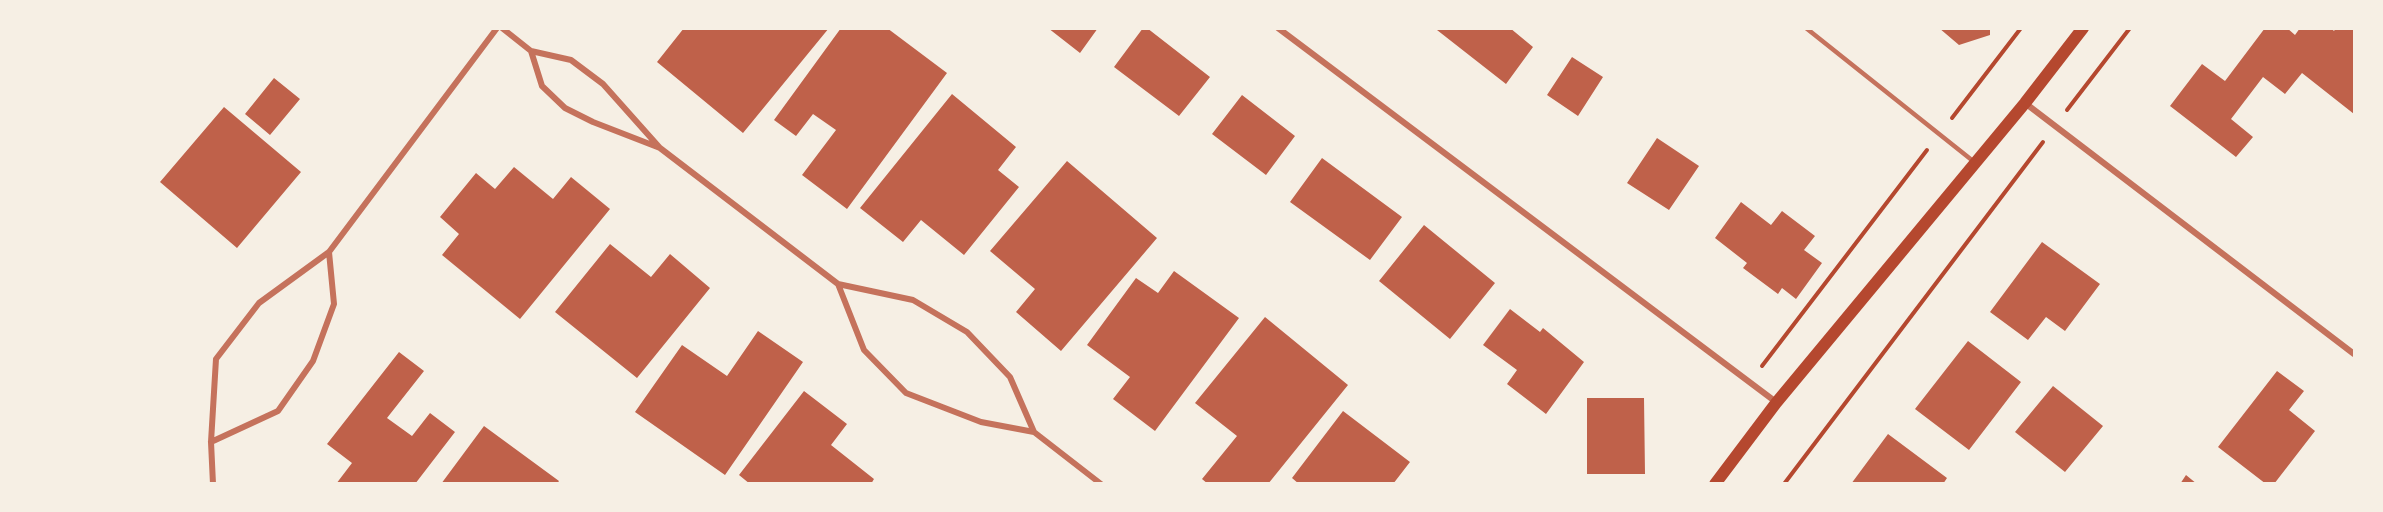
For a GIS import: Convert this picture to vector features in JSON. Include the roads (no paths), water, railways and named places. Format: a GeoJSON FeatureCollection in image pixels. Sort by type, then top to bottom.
{"type":"FeatureCollection","features":[{"type":"Feature","properties":{"kind":"main road"},"geometry":{"type":"LineString","coordinates":[[1719,482],[1776,403],[1976,163],[2083,28]]}},
{"type":"Feature","properties":{"kind":"street"},"geometry":{"type":"LineString","coordinates":[[213,483],[211,442],[216,359],[259,303],[329,252],[497,28]]}},
{"type":"Feature","properties":{"kind":"street"},"geometry":{"type":"LineString","coordinates":[[502,28],[531,51],[571,60],[603,84],[660,148],[838,284],[913,300],[967,332],[1010,377],[1034,432]]}},
{"type":"Feature","properties":{"kind":"street"},"geometry":{"type":"LineString","coordinates":[[1278,28],[1776,403]]}},
{"type":"Feature","properties":{"kind":"street"},"geometry":{"type":"LineString","coordinates":[[531,51],[542,86],[565,108],[593,122],[660,148]]}},
{"type":"Feature","properties":{"kind":"street"},"geometry":{"type":"LineString","coordinates":[[2025,103],[2355,354]]}},
{"type":"Feature","properties":{"kind":"street"},"geometry":{"type":"LineString","coordinates":[[211,442],[278,411],[313,361],[334,304],[329,252]]}},
{"type":"Feature","properties":{"kind":"street"},"geometry":{"type":"LineString","coordinates":[[838,284],[864,350],[906,393],[981,422],[1034,432],[1101,483]]}},
{"type":"Feature","properties":{"kind":"lane"},"geometry":{"type":"LineString","coordinates":[[1806,28],[1976,163]]}}]}
